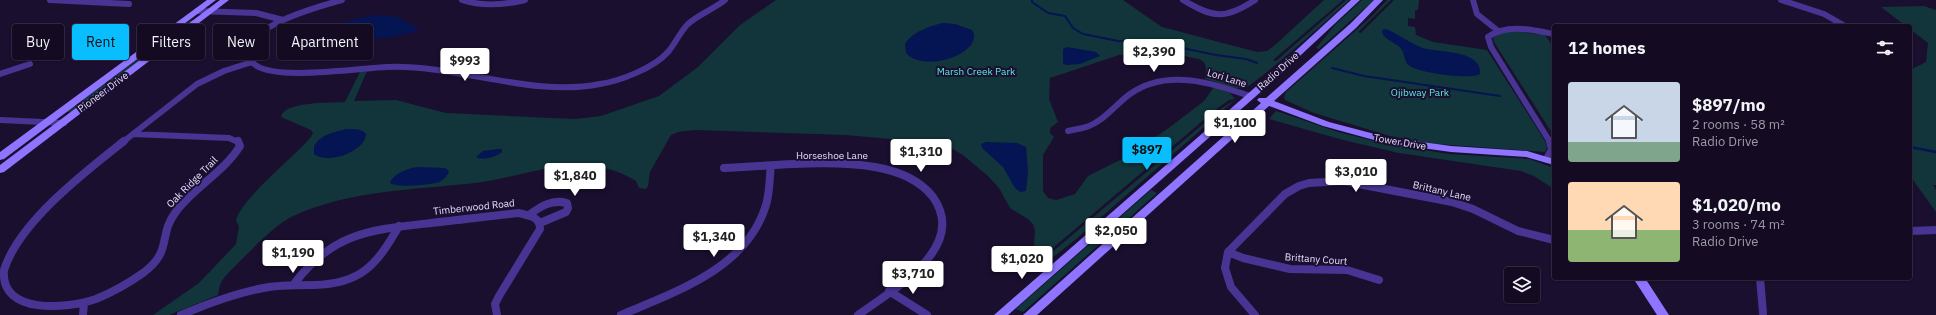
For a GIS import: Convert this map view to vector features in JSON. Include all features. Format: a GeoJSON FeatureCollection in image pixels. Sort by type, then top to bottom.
{"type":"FeatureCollection","features":[{"type":"Feature","properties":{"kind":"main road","name":"Pioneer Drive"},"geometry":{"type":"LineString","coordinates":[[0,157],[212,0]]}},
{"type":"Feature","properties":{"kind":"main road","name":"Pioneer Drive"},"geometry":{"type":"LineString","coordinates":[[0,170],[225,0]]}},
{"type":"Feature","properties":{"kind":"main road","name":"Radio Drive"},"geometry":{"type":"LineString","coordinates":[[1000,315],[1250,96],[1356,0]]}},
{"type":"Feature","properties":{"kind":"main road","name":"Radio Drive"},"geometry":{"type":"LineString","coordinates":[[1029,315],[1266,101],[1353,26],[1379,0]]}},
{"type":"Feature","properties":{"kind":"main road","name":"Tower Drive"},"geometry":{"type":"LineString","coordinates":[[1250,96],[1333,126],[1393,141],[1451,150],[1524,153],[1551,160]]}},
{"type":"Feature","properties":{"kind":"main road"},"geometry":{"type":"LineString","coordinates":[[1640,280],[1663,315]]}},
{"type":"Feature","properties":{"kind":"street"},"geometry":{"type":"LineString","coordinates":[[50,0],[129,4]]}},
{"type":"Feature","properties":{"kind":"street"},"geometry":{"type":"LineString","coordinates":[[342,0],[282,20],[264,31],[253,42],[249,53],[252,62],[264,69],[285,72],[418,67],[453,70],[543,88],[566,89],[610,83],[644,70],[661,59],[671,49],[684,29],[692,21],[725,0]]}},
{"type":"Feature","properties":{"kind":"street"},"geometry":{"type":"LineString","coordinates":[[462,0],[492,5],[525,0]]}},
{"type":"Feature","properties":{"kind":"street"},"geometry":{"type":"LineString","coordinates":[[1183,0],[1204,12],[1219,15],[1238,12],[1255,0]]}},
{"type":"Feature","properties":{"kind":"street"},"geometry":{"type":"LineString","coordinates":[[1473,0],[1477,14],[1497,30]]}},
{"type":"Feature","properties":{"kind":"street"},"geometry":{"type":"LineString","coordinates":[[1781,0],[1801,3],[1842,24]]}},
{"type":"Feature","properties":{"kind":"street"},"geometry":{"type":"LineString","coordinates":[[197,11],[256,13],[282,20]]}},
{"type":"Feature","properties":{"kind":"street"},"geometry":{"type":"LineString","coordinates":[[1551,160],[1552,149],[1550,140],[1488,42],[1488,37],[1497,30],[1510,28],[1552,34]]}},
{"type":"Feature","properties":{"kind":"street","name":"Oak Ridge Trail"},"geometry":{"type":"LineString","coordinates":[[133,134],[229,138],[238,141],[240,146],[235,154],[176,212],[167,227],[164,247],[153,264],[121,287],[84,303],[56,308],[33,309],[15,305],[4,297],[1,281],[5,264],[25,230],[51,202],[133,134],[197,84],[220,73],[252,62]]}},
{"type":"Feature","properties":{"kind":"street"},"geometry":{"type":"LineString","coordinates":[[0,74],[30,64]]}},
{"type":"Feature","properties":{"kind":"street","name":"Lori Lane"},"geometry":{"type":"LineString","coordinates":[[1068,131],[1090,125],[1135,91],[1148,84],[1160,81],[1181,79],[1203,81],[1250,96]]}},
{"type":"Feature","properties":{"kind":"street"},"geometry":{"type":"LineString","coordinates":[[0,120],[64,123]]}},
{"type":"Feature","properties":{"kind":"street","name":"Horseshoe Lane"},"geometry":{"type":"LineString","coordinates":[[724,168],[853,164],[869,165],[902,174],[926,189],[936,201],[942,213],[941,238],[930,257],[858,315]]}},
{"type":"Feature","properties":{"kind":"street"},"geometry":{"type":"LineString","coordinates":[[621,315],[688,285],[716,268],[737,252],[753,231],[765,209],[771,166]]}},
{"type":"Feature","properties":{"kind":"street","name":"Brittany Lane"},"geometry":{"type":"LineString","coordinates":[[1228,252],[1292,189],[1310,183],[1332,181],[1353,183],[1452,202],[1477,210],[1518,231],[1552,240]]}},
{"type":"Feature","properties":{"kind":"street"},"geometry":{"type":"LineString","coordinates":[[554,201],[567,203],[568,208],[566,212],[559,217],[540,223],[536,218],[529,214],[545,204],[554,201]]}},
{"type":"Feature","properties":{"kind":"street","name":"Timberwood Road"},"geometry":{"type":"LineString","coordinates":[[294,284],[313,260],[341,241],[376,229],[506,213],[529,214]]}},
{"type":"Feature","properties":{"kind":"street"},"geometry":{"type":"LineString","coordinates":[[497,315],[495,304],[536,237],[540,223]]}},
{"type":"Feature","properties":{"kind":"street"},"geometry":{"type":"LineString","coordinates":[[181,315],[217,300],[246,292],[294,284],[329,285],[353,279],[373,265],[387,247],[399,226]]}},
{"type":"Feature","properties":{"kind":"street"},"geometry":{"type":"LineString","coordinates":[[1912,231],[1936,230]]}},
{"type":"Feature","properties":{"kind":"street"},"geometry":{"type":"LineString","coordinates":[[1228,252],[1225,268],[1230,287],[1255,315]]}},
{"type":"Feature","properties":{"kind":"street","name":"Brittany Court"},"geometry":{"type":"LineString","coordinates":[[1228,252],[1243,258],[1290,269],[1347,270],[1379,280]]}},
{"type":"Feature","properties":{"kind":"street"},"geometry":{"type":"LineString","coordinates":[[1760,280],[1763,313]]}},
{"type":"Feature","properties":{"kind":"street"},"geometry":{"type":"LineString","coordinates":[[889,291],[927,315]]}},
{"type":"Feature","properties":{"kind":"street"},"geometry":{"type":"LineString","coordinates":[[83,315],[84,303]]}},
{"type":"Feature","properties":{"kind":"green space","name":"Marsh Creek Park"},"geometry":{"type":"Polygon","coordinates":[[[776,0],[1123,0],[1162,27],[1257,52],[1267,51],[1274,46],[1324,0],[1343,0],[1273,60],[1276,61],[1346,0],[1349,0],[1263,76],[1244,88],[1229,87],[1205,79],[1205,65],[1199,59],[1159,51],[1119,55],[1050,78],[1049,99],[1058,122],[1050,128],[1050,133],[1054,137],[1043,155],[1043,191],[1048,198],[1056,200],[1075,194],[1088,176],[1126,157],[1166,130],[1204,101],[1214,87],[1230,93],[1235,99],[1229,100],[1219,107],[1028,269],[1026,263],[1032,254],[1034,246],[1035,231],[1033,224],[1028,219],[1010,208],[999,188],[988,176],[963,155],[951,148],[902,140],[846,135],[694,130],[678,132],[671,135],[650,172],[648,186],[646,189],[639,188],[636,181],[616,171],[596,166],[576,165],[556,167],[475,183],[381,192],[335,201],[313,208],[291,217],[279,224],[225,276],[220,284],[218,295],[169,315],[153,315],[199,283],[236,244],[239,227],[236,220],[240,211],[258,189],[311,137],[313,133],[311,130],[281,117],[284,112],[299,105],[345,102],[360,72],[367,71],[354,101],[396,100],[446,113],[575,119],[601,116],[659,96],[698,67],[740,25],[776,0]]]}},
{"type":"Feature","properties":{"kind":"green space"},"geometry":{"type":"Polygon","coordinates":[[[1362,0],[1374,0],[1319,49],[1316,48],[1336,24],[1362,0]]]}},
{"type":"Feature","properties":{"kind":"green space","name":"Ojibway Park"},"geometry":{"type":"Polygon","coordinates":[[[1387,0],[1391,0],[1358,32],[1361,33],[1394,0],[1419,0],[1418,10],[1415,10],[1415,19],[1408,18],[1408,26],[1415,27],[1416,35],[1433,42],[1487,50],[1545,141],[1547,147],[1545,152],[1436,144],[1390,136],[1314,113],[1285,100],[1284,97],[1286,92],[1371,17],[1387,0]]]}},
{"type":"Feature","properties":{"kind":"green space"},"geometry":{"type":"Polygon","coordinates":[[[1924,6],[1936,10],[1936,185],[1933,185],[1936,190],[1936,212],[1912,180],[1912,69],[1926,62],[1928,43],[1912,31],[1912,24],[1903,24],[1881,7],[1924,6]]]}},
{"type":"Feature","properties":{"kind":"green space"},"geometry":{"type":"Polygon","coordinates":[[[191,20],[195,20],[190,24],[186,24],[191,20]]]}},
{"type":"Feature","properties":{"kind":"green space"},"geometry":{"type":"Polygon","coordinates":[[[1514,31],[1545,35],[1552,45],[1552,133],[1494,42],[1493,38],[1500,33],[1514,31]]]}},
{"type":"Feature","properties":{"kind":"green space"},"geometry":{"type":"Polygon","coordinates":[[[137,60],[141,60],[71,112],[66,112],[137,60]]]}},
{"type":"Feature","properties":{"kind":"green space"},"geometry":{"type":"Polygon","coordinates":[[[1235,100],[1075,240],[1034,272],[1031,270],[1222,108],[1235,100]]]}},
{"type":"Feature","properties":{"kind":"green space"},"geometry":{"type":"Polygon","coordinates":[[[1276,111],[1338,132],[1382,143],[1448,154],[1529,159],[1552,167],[1552,188],[1534,176],[1521,171],[1399,153],[1343,140],[1269,119],[1276,111]]]}},
{"type":"Feature","properties":{"kind":"green space"},"geometry":{"type":"Polygon","coordinates":[[[1151,190],[1157,193],[1023,312],[1016,309],[1151,190]]]}},
{"type":"Feature","properties":{"kind":"shaded area"},"geometry":{"type":"Polygon","coordinates":[[[380,15],[398,17],[419,29],[400,35],[373,39],[373,24],[339,24],[364,17],[380,15]]]}},
{"type":"Feature","properties":{"kind":"shaded area"},"geometry":{"type":"Polygon","coordinates":[[[943,23],[955,24],[972,30],[974,38],[970,46],[952,58],[939,61],[927,62],[915,59],[906,53],[905,44],[912,36],[927,28],[943,23]]]}},
{"type":"Feature","properties":{"kind":"shaded area"},"geometry":{"type":"Polygon","coordinates":[[[1385,29],[1423,48],[1467,56],[1474,60],[1479,66],[1480,74],[1475,76],[1456,76],[1415,69],[1408,65],[1402,50],[1383,35],[1382,30],[1385,29]]]}},
{"type":"Feature","properties":{"kind":"shaded area"},"geometry":{"type":"Polygon","coordinates":[[[1067,47],[1096,52],[1100,56],[1080,64],[1066,65],[1063,63],[1063,49],[1067,47]]]}},
{"type":"Feature","properties":{"kind":"shaded area"},"geometry":{"type":"Polygon","coordinates":[[[346,129],[360,130],[366,134],[364,140],[353,151],[344,155],[327,158],[314,154],[314,146],[320,139],[328,134],[346,129]]]}},
{"type":"Feature","properties":{"kind":"shaded area"},"geometry":{"type":"Polygon","coordinates":[[[986,142],[1017,143],[1026,147],[1028,172],[1026,191],[1020,192],[1015,188],[1003,167],[982,148],[981,144],[986,142]]]}},
{"type":"Feature","properties":{"kind":"shaded area"},"geometry":{"type":"Polygon","coordinates":[[[502,149],[502,152],[493,157],[482,159],[476,157],[483,151],[502,149]]]}},
{"type":"Feature","properties":{"kind":"shaded area"},"geometry":{"type":"Polygon","coordinates":[[[418,167],[445,168],[449,171],[444,179],[435,183],[406,186],[394,185],[390,183],[394,177],[401,172],[418,167]]]}},
{"type":"Feature","properties":{"kind":"waterway"},"geometry":{"type":"LineString","coordinates":[[1032,0],[1032,2],[1048,13],[1065,16],[1073,28],[1083,34],[1118,41],[1158,43],[1216,55],[1246,59],[1257,63]]}},
{"type":"Feature","properties":{"kind":"waterway"},"geometry":{"type":"LineString","coordinates":[[1332,68],[1364,76],[1500,96]]}},
{"type":"Feature","properties":{"kind":"waterway"},"geometry":{"type":"LineString","coordinates":[[1912,147],[1936,152]]}}]}
